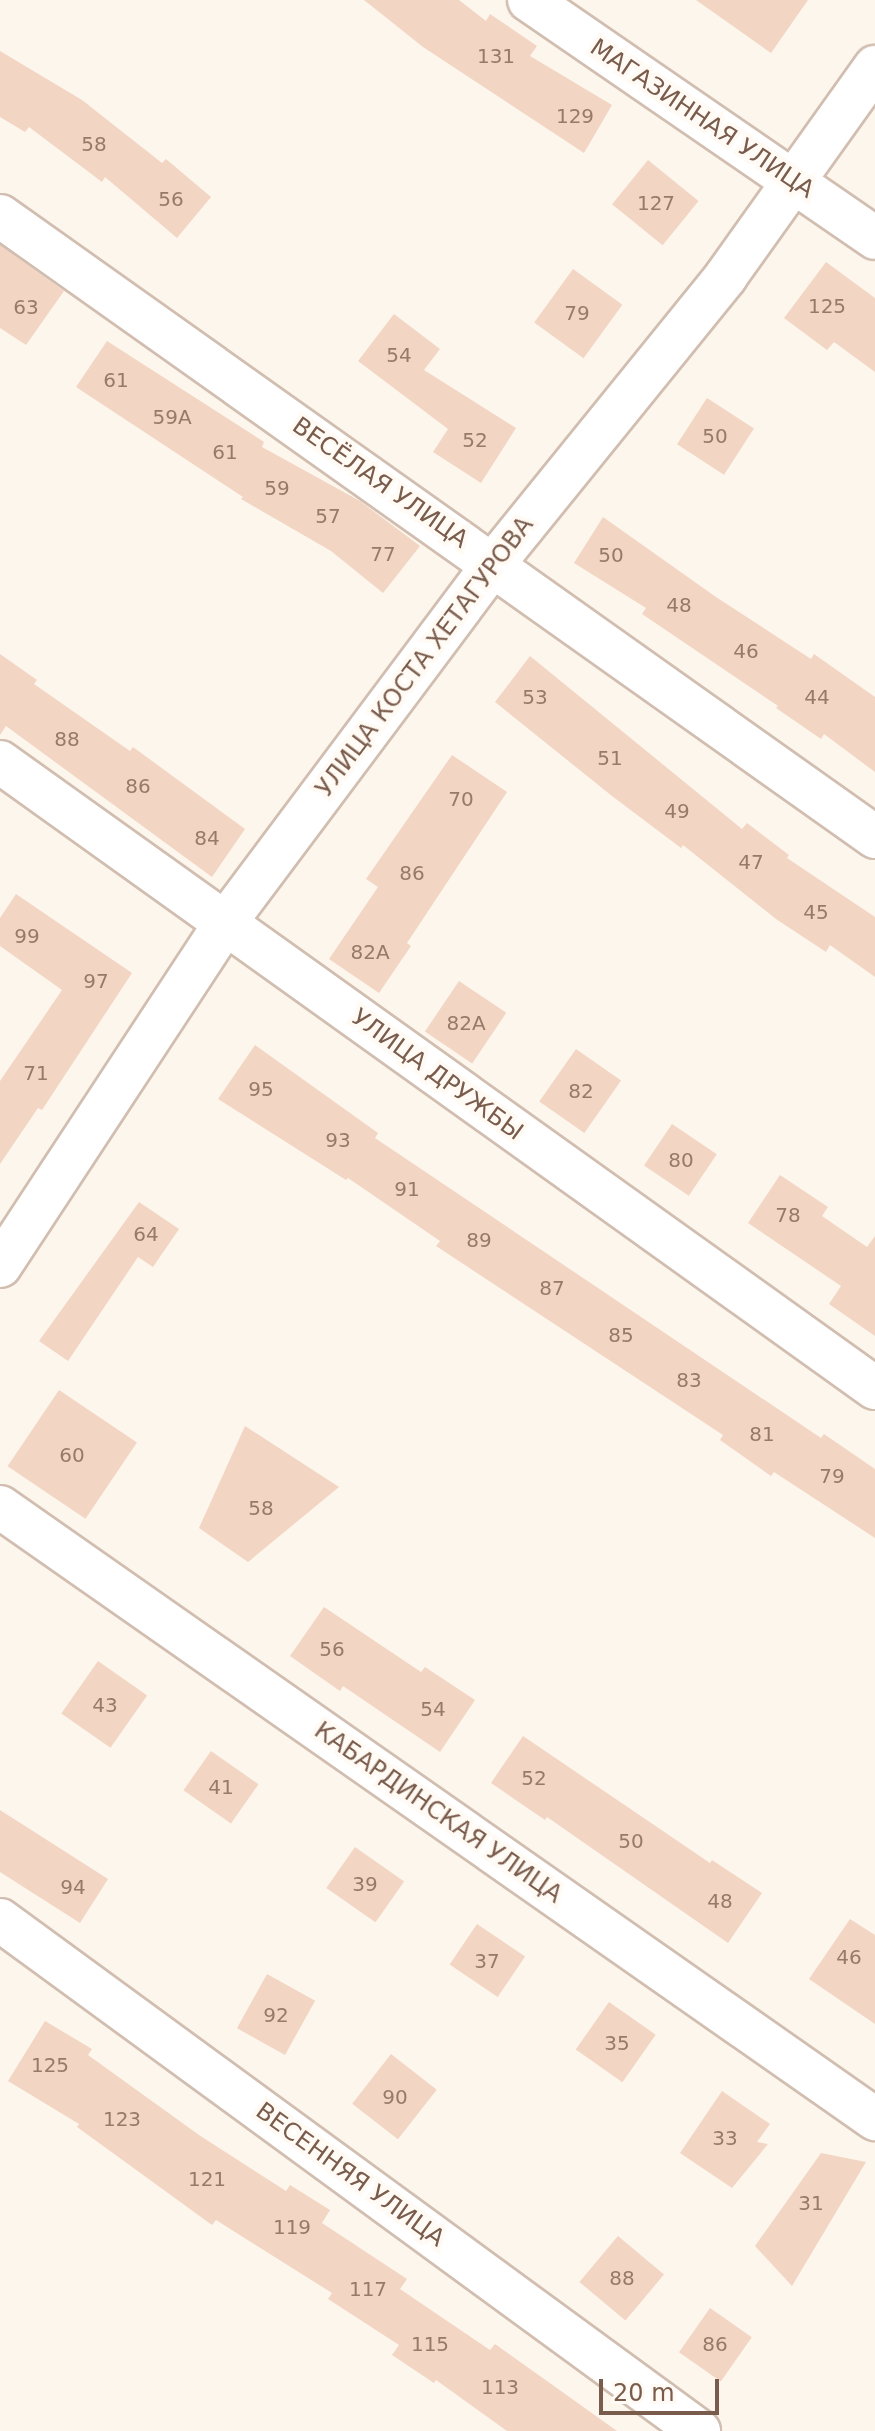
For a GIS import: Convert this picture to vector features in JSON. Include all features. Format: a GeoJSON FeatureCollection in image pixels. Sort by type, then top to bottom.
{"type":"FeatureCollection","features":[{"type":"Feature","properties":{"kind":"street","name":"МАГАЗИННАЯ УЛИЦА"},"geometry":{"type":"LineString","coordinates":[[529,0],[875,238]]}},
{"type":"Feature","properties":{"kind":"street","name":"УЛИЦА КОСТА ХЕТАГУРОВА"},"geometry":{"type":"LineString","coordinates":[[0,1266],[225,923],[494,563],[726,276],[875,67]]}},
{"type":"Feature","properties":{"kind":"street","name":"ВЕСЁЛАЯ УЛИЦА"},"geometry":{"type":"LineString","coordinates":[[0,216],[494,563],[875,837]]}},
{"type":"Feature","properties":{"kind":"street","name":"УЛИЦА ДРУЖБЫ"},"geometry":{"type":"LineString","coordinates":[[0,762],[875,1388]]}},
{"type":"Feature","properties":{"kind":"street","name":"КАБАРДИНСКАЯ УЛИЦА"},"geometry":{"type":"LineString","coordinates":[[0,1507],[875,2119]]}},
{"type":"Feature","properties":{"kind":"street","name":"ВЕСЕННЯЯ УЛИЦА"},"geometry":{"type":"LineString","coordinates":[[0,1920],[699,2431]]}},
{"type":"Feature","properties":{"kind":"building"},"geometry":{"type":"Polygon","coordinates":[[[364,0],[459,0],[486,21],[490,14],[537,46],[530,56],[612,105],[584,153],[423,47],[364,0]]]}},
{"type":"Feature","properties":{"kind":"building"},"geometry":{"type":"Polygon","coordinates":[[[696,0],[808,0],[771,53],[696,0]]]}},
{"type":"Feature","properties":{"kind":"building"},"geometry":{"type":"Polygon","coordinates":[[[0,51],[82,100],[162,163],[166,159],[211,197],[177,238],[105,177],[102,182],[29,127],[25,132],[0,117],[0,51]]]}},
{"type":"Feature","properties":{"kind":"building"},"geometry":{"type":"Polygon","coordinates":[[[648,160],[699,201],[663,245],[612,204],[648,160]]]}},
{"type":"Feature","properties":{"kind":"building"},"geometry":{"type":"Polygon","coordinates":[[[0,245],[64,291],[26,345],[0,328],[0,245]]]}},
{"type":"Feature","properties":{"kind":"building"},"geometry":{"type":"Polygon","coordinates":[[[826,262],[875,298],[875,372],[834,342],[827,350],[784,318],[826,262]]]}},
{"type":"Feature","properties":{"kind":"building"},"geometry":{"type":"Polygon","coordinates":[[[573,269],[622,305],[584,358],[534,322],[573,269]]]}},
{"type":"Feature","properties":{"kind":"building"},"geometry":{"type":"Polygon","coordinates":[[[394,314],[440,349],[424,370],[516,428],[481,483],[433,452],[448,429],[358,361],[394,314]]]}},
{"type":"Feature","properties":{"kind":"building"},"geometry":{"type":"Polygon","coordinates":[[[107,341],[264,442],[262,447],[360,501],[420,546],[383,593],[331,551],[241,499],[243,497],[76,387],[107,341]]]}},
{"type":"Feature","properties":{"kind":"building"},"geometry":{"type":"Polygon","coordinates":[[[707,398],[754,428],[724,475],[677,444],[707,398]]]}},
{"type":"Feature","properties":{"kind":"building"},"geometry":{"type":"Polygon","coordinates":[[[603,517],[716,597],[811,659],[814,654],[875,697],[875,772],[824,734],[821,739],[776,708],[778,706],[642,614],[646,608],[574,563],[603,517]]]}},
{"type":"Feature","properties":{"kind":"building"},"geometry":{"type":"Polygon","coordinates":[[[0,654],[37,680],[34,684],[130,751],[133,747],[245,829],[212,877],[6,726],[0,735],[0,654]]]}},
{"type":"Feature","properties":{"kind":"building"},"geometry":{"type":"Polygon","coordinates":[[[530,656],[742,829],[747,823],[789,855],[787,858],[875,917],[875,977],[830,945],[826,952],[776,919],[683,845],[681,848],[612,796],[495,702],[530,656]]]}},
{"type":"Feature","properties":{"kind":"building"},"geometry":{"type":"Polygon","coordinates":[[[452,755],[507,792],[407,943],[411,946],[379,993],[329,959],[378,887],[366,879],[452,755]]]}},
{"type":"Feature","properties":{"kind":"building"},"geometry":{"type":"Polygon","coordinates":[[[16,894],[132,973],[42,1110],[38,1108],[0,1164],[0,1081],[62,990],[0,946],[0,918],[16,894]]]}},
{"type":"Feature","properties":{"kind":"building"},"geometry":{"type":"Polygon","coordinates":[[[459,981],[506,1013],[472,1063],[425,1032],[459,981]]]}},
{"type":"Feature","properties":{"kind":"building"},"geometry":{"type":"Polygon","coordinates":[[[255,1045],[378,1133],[375,1138],[821,1438],[824,1434],[875,1469],[875,1538],[774,1472],[771,1476],[720,1440],[723,1435],[436,1246],[440,1241],[348,1178],[346,1180],[218,1099],[255,1045]]]}},
{"type":"Feature","properties":{"kind":"building"},"geometry":{"type":"Polygon","coordinates":[[[576,1049],[621,1081],[584,1133],[539,1101],[576,1049]]]}},
{"type":"Feature","properties":{"kind":"building"},"geometry":{"type":"Polygon","coordinates":[[[672,1124],[717,1154],[689,1196],[644,1165],[672,1124]]]}},
{"type":"Feature","properties":{"kind":"building"},"geometry":{"type":"Polygon","coordinates":[[[780,1175],[828,1207],[822,1216],[867,1247],[875,1236],[875,1336],[829,1304],[841,1286],[748,1223],[780,1175]]]}},
{"type":"Feature","properties":{"kind":"building"},"geometry":{"type":"Polygon","coordinates":[[[139,1202],[179,1229],[153,1267],[138,1257],[68,1361],[39,1341],[139,1202]]]}},
{"type":"Feature","properties":{"kind":"building"},"geometry":{"type":"Polygon","coordinates":[[[59,1390],[137,1443],[85,1519],[8,1466],[59,1390]]]}},
{"type":"Feature","properties":{"kind":"building"},"geometry":{"type":"Polygon","coordinates":[[[245,1426],[339,1487],[248,1562],[199,1528],[245,1426]]]}},
{"type":"Feature","properties":{"kind":"building"},"geometry":{"type":"Polygon","coordinates":[[[324,1607],[421,1672],[425,1667],[475,1700],[440,1752],[343,1686],[340,1691],[290,1656],[324,1607]]]}},
{"type":"Feature","properties":{"kind":"building"},"geometry":{"type":"Polygon","coordinates":[[[98,1661],[147,1695],[110,1748],[61,1713],[98,1661]]]}},
{"type":"Feature","properties":{"kind":"building"},"geometry":{"type":"Polygon","coordinates":[[[523,1736],[710,1863],[712,1860],[762,1893],[728,1943],[547,1817],[545,1820],[491,1783],[523,1736]]]}},
{"type":"Feature","properties":{"kind":"building"},"geometry":{"type":"Polygon","coordinates":[[[211,1751],[259,1784],[231,1824],[183,1790],[211,1751]]]}},
{"type":"Feature","properties":{"kind":"building"},"geometry":{"type":"Polygon","coordinates":[[[0,1810],[108,1879],[80,1923],[0,1872],[0,1810]]]}},
{"type":"Feature","properties":{"kind":"building"},"geometry":{"type":"Polygon","coordinates":[[[355,1847],[404,1881],[375,1922],[326,1888],[355,1847]]]}},
{"type":"Feature","properties":{"kind":"building"},"geometry":{"type":"Polygon","coordinates":[[[850,1919],[875,1935],[875,2024],[809,1979],[850,1919]]]}},
{"type":"Feature","properties":{"kind":"building"},"geometry":{"type":"Polygon","coordinates":[[[477,1924],[525,1956],[498,1997],[450,1965],[477,1924]]]}},
{"type":"Feature","properties":{"kind":"building"},"geometry":{"type":"Polygon","coordinates":[[[267,1974],[315,2001],[285,2055],[237,2028],[267,1974]]]}},
{"type":"Feature","properties":{"kind":"building"},"geometry":{"type":"Polygon","coordinates":[[[609,2002],[656,2035],[622,2082],[576,2050],[609,2002]]]}},
{"type":"Feature","properties":{"kind":"building"},"geometry":{"type":"Polygon","coordinates":[[[45,2021],[92,2049],[88,2055],[199,2135],[286,2191],[290,2185],[330,2210],[322,2223],[407,2279],[400,2289],[490,2350],[495,2344],[617,2431],[507,2431],[436,2380],[434,2383],[392,2355],[399,2345],[328,2299],[332,2293],[216,2220],[212,2225],[77,2127],[79,2124],[8,2081],[45,2021]]]}},
{"type":"Feature","properties":{"kind":"building"},"geometry":{"type":"Polygon","coordinates":[[[391,2054],[437,2090],[398,2139],[352,2104],[391,2054]]]}},
{"type":"Feature","properties":{"kind":"building"},"geometry":{"type":"Polygon","coordinates":[[[722,2091],[770,2124],[757,2142],[768,2144],[732,2188],[680,2153],[722,2091]]]}},
{"type":"Feature","properties":{"kind":"building"},"geometry":{"type":"Polygon","coordinates":[[[821,2153],[866,2162],[792,2286],[755,2246],[821,2153]]]}},
{"type":"Feature","properties":{"kind":"building"},"geometry":{"type":"Polygon","coordinates":[[[618,2236],[664,2275],[625,2321],[579,2282],[618,2236]]]}},
{"type":"Feature","properties":{"kind":"building"},"geometry":{"type":"Polygon","coordinates":[[[710,2308],[752,2337],[721,2381],[679,2352],[710,2308]]]}}]}
